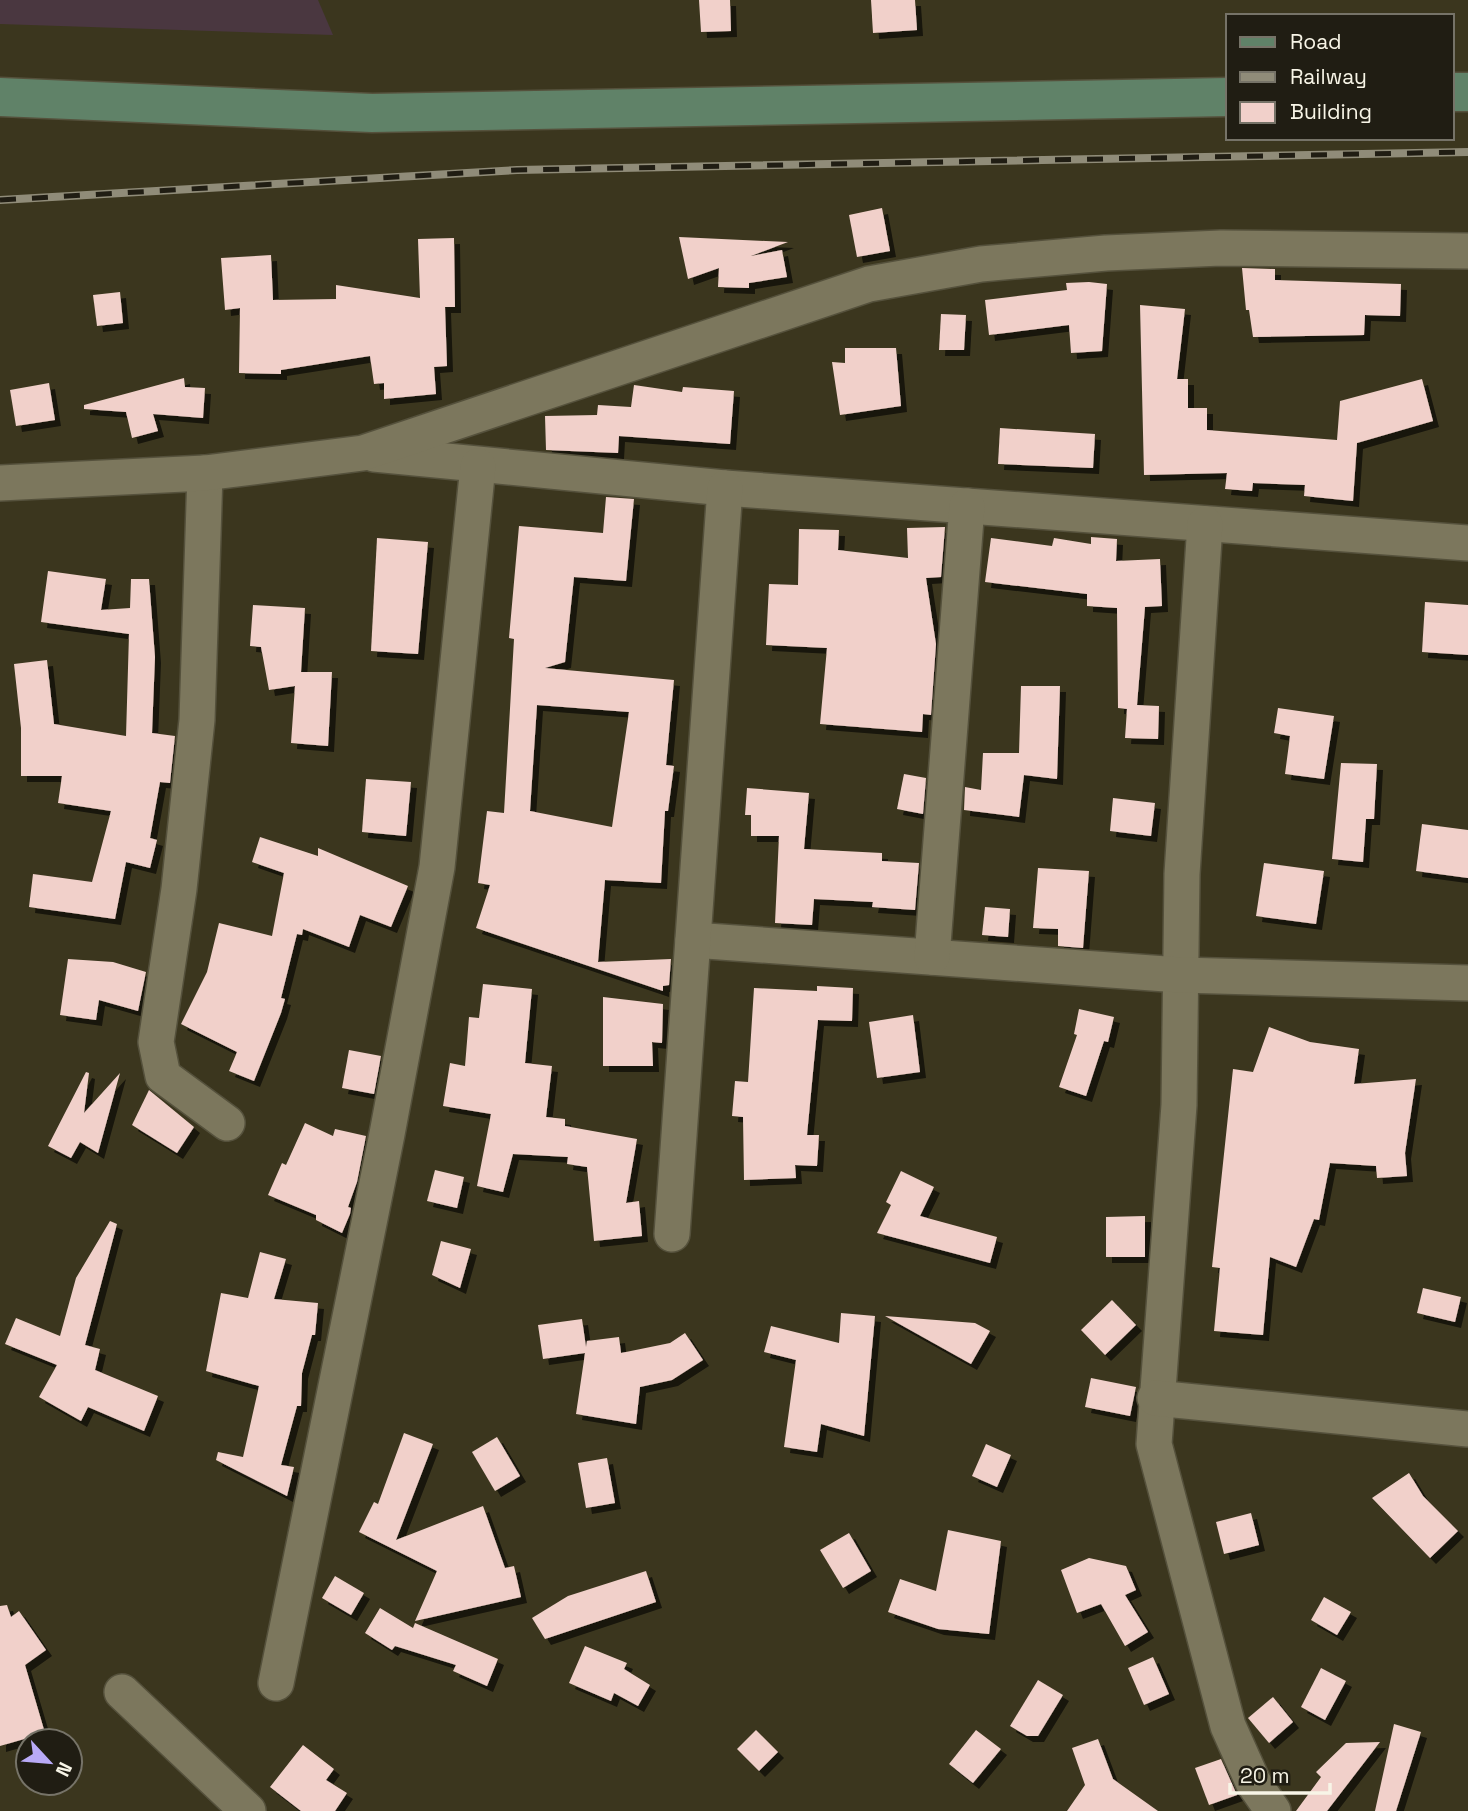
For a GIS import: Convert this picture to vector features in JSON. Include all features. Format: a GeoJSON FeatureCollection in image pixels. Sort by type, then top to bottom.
{"type":"FeatureCollection","features":[{"type":"Feature","properties":{"kind":"street"},"geometry":{"type":"LineString","coordinates":[[0,97],[372,113],[1226,97]]}},
{"type":"Feature","properties":{"kind":"street"},"geometry":{"type":"LineString","coordinates":[[0,483],[205,473],[363,453],[869,284],[981,264],[1106,253],[1221,248],[1468,251]]}},
{"type":"Feature","properties":{"kind":"street"},"geometry":{"type":"LineString","coordinates":[[363,453],[725,488],[1468,543]]}},
{"type":"Feature","properties":{"kind":"street"},"geometry":{"type":"LineString","coordinates":[[276,1683],[387,1134],[437,867],[478,466]]}},
{"type":"Feature","properties":{"kind":"street"},"geometry":{"type":"LineString","coordinates":[[205,473],[197,720],[178,890],[156,1041],[163,1076],[227,1123]]}},
{"type":"Feature","properties":{"kind":"street"},"geometry":{"type":"LineString","coordinates":[[672,1234],[725,488]]}},
{"type":"Feature","properties":{"kind":"street"},"geometry":{"type":"LineString","coordinates":[[932,957],[967,506]]}},
{"type":"Feature","properties":{"kind":"street"},"geometry":{"type":"LineString","coordinates":[[1205,524],[1182,874],[1179,1105],[1154,1444],[1228,1726],[1253,1782],[1273,1811]]}},
{"type":"Feature","properties":{"kind":"street"},"geometry":{"type":"LineString","coordinates":[[693,940],[1180,975],[1468,983]]}},
{"type":"Feature","properties":{"kind":"street"},"geometry":{"type":"LineString","coordinates":[[1156,1398],[1468,1429]]}},
{"type":"Feature","properties":{"kind":"street"},"geometry":{"type":"LineString","coordinates":[[122,1692],[248,1811]]}},
{"type":"Feature","properties":{"kind":"shaded area"},"geometry":{"type":"Polygon","coordinates":[[[0,0],[318,0],[333,35],[0,24],[0,0]]]}},
{"type":"Feature","properties":{"kind":"building"},"geometry":{"type":"Polygon","coordinates":[[[699,0],[730,0],[731,31],[701,32],[699,0]]]}},
{"type":"Feature","properties":{"kind":"building"},"geometry":{"type":"Polygon","coordinates":[[[871,0],[915,0],[917,30],[873,33],[871,0]]]}},
{"type":"Feature","properties":{"kind":"building"},"geometry":{"type":"Polygon","coordinates":[[[882,208],[890,251],[857,257],[849,215],[882,208]]]}},
{"type":"Feature","properties":{"kind":"building"},"geometry":{"type":"Polygon","coordinates":[[[679,237],[788,242],[751,256],[782,250],[787,277],[749,283],[749,288],[718,287],[719,268],[688,279],[679,237]]]}},
{"type":"Feature","properties":{"kind":"building"},"geometry":{"type":"Polygon","coordinates":[[[454,238],[455,307],[445,307],[447,366],[434,367],[436,394],[384,399],[384,383],[374,384],[370,356],[281,370],[281,374],[239,373],[240,308],[225,310],[221,258],[271,255],[273,300],[336,299],[336,285],[420,298],[418,239],[454,238]]]}},
{"type":"Feature","properties":{"kind":"building"},"geometry":{"type":"Polygon","coordinates":[[[1242,268],[1275,269],[1275,280],[1401,284],[1400,316],[1365,315],[1364,335],[1253,337],[1249,310],[1246,310],[1242,268]]]}},
{"type":"Feature","properties":{"kind":"building"},"geometry":{"type":"Polygon","coordinates":[[[1066,283],[1107,284],[1102,351],[1071,353],[1069,325],[989,335],[985,300],[1067,290],[1066,283]]]}},
{"type":"Feature","properties":{"kind":"building"},"geometry":{"type":"Polygon","coordinates":[[[120,292],[123,323],[97,326],[93,295],[120,292]]]}},
{"type":"Feature","properties":{"kind":"building"},"geometry":{"type":"Polygon","coordinates":[[[1140,305],[1185,309],[1177,379],[1188,379],[1188,408],[1207,408],[1207,430],[1337,440],[1340,401],[1422,379],[1433,421],[1357,443],[1353,501],[1304,496],[1305,485],[1253,483],[1252,491],[1225,489],[1227,473],[1144,475],[1140,305]]]}},
{"type":"Feature","properties":{"kind":"building"},"geometry":{"type":"Polygon","coordinates":[[[941,314],[966,315],[964,350],[939,350],[941,314]]]}},
{"type":"Feature","properties":{"kind":"building"},"geometry":{"type":"Polygon","coordinates":[[[845,348],[896,348],[901,406],[840,415],[832,362],[845,363],[845,348]]]}},
{"type":"Feature","properties":{"kind":"building"},"geometry":{"type":"Polygon","coordinates":[[[184,378],[185,387],[205,388],[203,418],[153,414],[158,431],[132,438],[126,412],[84,409],[84,405],[184,378]]]}},
{"type":"Feature","properties":{"kind":"building"},"geometry":{"type":"Polygon","coordinates":[[[49,383],[55,420],[16,426],[10,390],[49,383]]]}},
{"type":"Feature","properties":{"kind":"building"},"geometry":{"type":"Polygon","coordinates":[[[634,385],[682,392],[683,387],[734,391],[730,444],[619,436],[618,453],[546,450],[545,416],[597,415],[598,405],[631,407],[634,385]]]}},
{"type":"Feature","properties":{"kind":"building"},"geometry":{"type":"Polygon","coordinates":[[[1000,428],[1095,434],[1093,468],[998,464],[1000,428]]]}},
{"type":"Feature","properties":{"kind":"building"},"geometry":{"type":"Polygon","coordinates":[[[606,497],[634,499],[626,581],[574,577],[565,662],[545,668],[674,680],[666,765],[674,766],[668,811],[665,811],[661,883],[605,880],[598,962],[671,959],[669,985],[663,986],[663,991],[476,928],[490,885],[478,883],[487,811],[504,813],[514,639],[509,638],[519,526],[603,533],[606,497]],[[537,705],[530,811],[612,827],[629,712],[537,705]]]}},
{"type":"Feature","properties":{"kind":"building"},"geometry":{"type":"Polygon","coordinates":[[[945,527],[941,577],[926,578],[936,644],[931,715],[923,714],[922,732],[820,724],[827,648],[766,645],[769,584],[798,585],[799,529],[839,530],[838,550],[908,558],[907,528],[945,527]]]}},
{"type":"Feature","properties":{"kind":"building"},"geometry":{"type":"Polygon","coordinates":[[[1091,537],[1117,539],[1116,561],[1160,559],[1162,606],[1145,607],[1137,705],[1159,706],[1158,739],[1125,738],[1127,709],[1118,708],[1117,608],[1087,606],[1087,594],[985,582],[991,538],[1052,546],[1054,538],[1091,544],[1091,537]]]}},
{"type":"Feature","properties":{"kind":"building"},"geometry":{"type":"Polygon","coordinates":[[[377,538],[428,542],[418,654],[371,651],[377,538]]]}},
{"type":"Feature","properties":{"kind":"building"},"geometry":{"type":"Polygon","coordinates":[[[48,571],[106,579],[101,610],[130,608],[131,579],[149,579],[155,657],[152,733],[175,736],[170,783],[160,782],[150,838],[157,840],[150,868],[126,862],[115,919],[29,907],[33,874],[92,882],[111,811],[58,803],[62,776],[21,776],[21,728],[14,664],[47,660],[54,724],[126,736],[129,634],[41,622],[48,571]]]}},
{"type":"Feature","properties":{"kind":"building"},"geometry":{"type":"Polygon","coordinates":[[[1425,602],[1468,605],[1468,655],[1422,652],[1425,602]]]}},
{"type":"Feature","properties":{"kind":"building"},"geometry":{"type":"Polygon","coordinates":[[[253,605],[305,608],[301,672],[332,672],[328,746],[291,743],[295,686],[269,690],[261,647],[250,646],[253,605]]]}},
{"type":"Feature","properties":{"kind":"building"},"geometry":{"type":"Polygon","coordinates":[[[1021,686],[1060,686],[1057,779],[1024,775],[1019,817],[964,810],[965,787],[981,790],[983,753],[1019,753],[1021,686]]]}},
{"type":"Feature","properties":{"kind":"building"},"geometry":{"type":"Polygon","coordinates":[[[1278,708],[1334,716],[1324,779],[1285,774],[1290,736],[1274,733],[1278,708]]]}},
{"type":"Feature","properties":{"kind":"building"},"geometry":{"type":"Polygon","coordinates":[[[1341,763],[1377,764],[1374,819],[1366,819],[1363,862],[1332,859],[1341,763]]]}},
{"type":"Feature","properties":{"kind":"building"},"geometry":{"type":"Polygon","coordinates":[[[904,774],[926,778],[923,814],[897,809],[904,774]]]}},
{"type":"Feature","properties":{"kind":"building"},"geometry":{"type":"Polygon","coordinates":[[[366,779],[411,782],[406,836],[362,832],[366,779]]]}},
{"type":"Feature","properties":{"kind":"building"},"geometry":{"type":"Polygon","coordinates":[[[747,788],[809,793],[804,849],[882,853],[882,861],[919,863],[915,910],[872,907],[873,902],[814,899],[812,925],[775,923],[779,836],[751,836],[751,815],[745,815],[747,788]]]}},
{"type":"Feature","properties":{"kind":"building"},"geometry":{"type":"Polygon","coordinates":[[[1113,798],[1155,803],[1151,836],[1110,831],[1113,798]]]}},
{"type":"Feature","properties":{"kind":"building"},"geometry":{"type":"Polygon","coordinates":[[[1422,824],[1468,830],[1468,878],[1416,871],[1422,824]]]}},
{"type":"Feature","properties":{"kind":"building"},"geometry":{"type":"Polygon","coordinates":[[[260,837],[318,856],[318,848],[408,886],[391,927],[360,915],[349,947],[303,929],[302,935],[297,934],[281,998],[285,999],[281,1013],[254,1081],[229,1071],[237,1052],[181,1024],[207,972],[219,923],[272,936],[284,873],[252,862],[260,837]]]}},
{"type":"Feature","properties":{"kind":"building"},"geometry":{"type":"Polygon","coordinates":[[[1264,863],[1324,871],[1316,924],[1256,916],[1264,863]]]}},
{"type":"Feature","properties":{"kind":"building"},"geometry":{"type":"Polygon","coordinates":[[[1038,868],[1089,871],[1083,948],[1058,946],[1058,929],[1033,928],[1038,868]]]}},
{"type":"Feature","properties":{"kind":"building"},"geometry":{"type":"Polygon","coordinates":[[[985,907],[1010,909],[1008,937],[982,935],[985,907]]]}},
{"type":"Feature","properties":{"kind":"building"},"geometry":{"type":"Polygon","coordinates":[[[68,959],[113,962],[146,972],[138,1011],[99,1000],[96,1020],[60,1015],[68,959]]]}},
{"type":"Feature","properties":{"kind":"building"},"geometry":{"type":"Polygon","coordinates":[[[483,984],[532,989],[525,1063],[552,1066],[546,1117],[565,1119],[565,1126],[637,1139],[626,1203],[639,1201],[642,1236],[594,1241],[587,1167],[567,1164],[568,1157],[513,1154],[503,1192],[477,1186],[491,1114],[443,1106],[450,1063],[465,1066],[469,1017],[479,1018],[483,984]]]}},
{"type":"Feature","properties":{"kind":"building"},"geometry":{"type":"Polygon","coordinates":[[[817,986],[853,988],[852,1021],[818,1020],[807,1135],[819,1135],[817,1166],[795,1165],[796,1178],[744,1180],[743,1117],[732,1116],[735,1081],[748,1082],[754,988],[817,991],[817,986]]]}},
{"type":"Feature","properties":{"kind":"building"},"geometry":{"type":"Polygon","coordinates":[[[603,997],[663,1004],[662,1043],[652,1042],[653,1066],[603,1066],[603,997]]]}},
{"type":"Feature","properties":{"kind":"building"},"geometry":{"type":"Polygon","coordinates":[[[1079,1009],[1114,1017],[1108,1042],[1104,1041],[1086,1096],[1059,1087],[1077,1035],[1074,1034],[1079,1009]]]}},
{"type":"Feature","properties":{"kind":"building"},"geometry":{"type":"Polygon","coordinates":[[[913,1015],[920,1072],[877,1078],[869,1022],[913,1015]]]}},
{"type":"Feature","properties":{"kind":"building"},"geometry":{"type":"Polygon","coordinates":[[[1269,1027],[1310,1042],[1359,1049],[1354,1084],[1416,1079],[1405,1153],[1407,1176],[1377,1178],[1376,1166],[1330,1163],[1319,1220],[1314,1219],[1296,1267],[1270,1257],[1263,1335],[1214,1331],[1220,1268],[1212,1267],[1233,1069],[1253,1072],[1269,1027]]]}},
{"type":"Feature","properties":{"kind":"building"},"geometry":{"type":"Polygon","coordinates":[[[349,1050],[381,1056],[374,1094],[342,1088],[349,1050]]]}},
{"type":"Feature","properties":{"kind":"building"},"geometry":{"type":"Polygon","coordinates":[[[86,1072],[89,1073],[84,1113],[120,1073],[98,1153],[80,1142],[71,1158],[48,1146],[86,1072]]]}},
{"type":"Feature","properties":{"kind":"building"},"geometry":{"type":"Polygon","coordinates":[[[149,1090],[194,1127],[177,1153],[132,1125],[149,1090]]]}},
{"type":"Feature","properties":{"kind":"building"},"geometry":{"type":"Polygon","coordinates":[[[305,1123],[333,1136],[335,1129],[366,1136],[357,1182],[348,1207],[351,1208],[350,1214],[342,1233],[316,1220],[316,1215],[268,1195],[282,1163],[286,1165],[305,1123]]]}},
{"type":"Feature","properties":{"kind":"building"},"geometry":{"type":"Polygon","coordinates":[[[435,1170],[464,1177],[457,1208],[427,1201],[435,1170]]]}},
{"type":"Feature","properties":{"kind":"building"},"geometry":{"type":"Polygon","coordinates":[[[901,1171],[934,1187],[920,1216],[997,1237],[990,1263],[877,1233],[891,1205],[886,1202],[901,1171]]]}},
{"type":"Feature","properties":{"kind":"building"},"geometry":{"type":"Polygon","coordinates":[[[1145,1216],[1145,1257],[1106,1257],[1106,1217],[1145,1216]]]}},
{"type":"Feature","properties":{"kind":"building"},"geometry":{"type":"Polygon","coordinates":[[[110,1221],[117,1224],[85,1345],[100,1349],[95,1370],[158,1396],[144,1431],[88,1407],[81,1421],[39,1397],[57,1365],[5,1344],[16,1318],[60,1336],[76,1278],[110,1221]]]}},
{"type":"Feature","properties":{"kind":"building"},"geometry":{"type":"Polygon","coordinates":[[[441,1241],[471,1249],[460,1288],[432,1275],[441,1241]]]}},
{"type":"Feature","properties":{"kind":"building"},"geometry":{"type":"Polygon","coordinates":[[[260,1252],[286,1259],[274,1299],[318,1303],[315,1335],[312,1335],[302,1373],[301,1406],[297,1406],[281,1465],[294,1467],[287,1496],[216,1460],[218,1452],[243,1457],[259,1386],[206,1371],[221,1293],[248,1298],[260,1252]]]}},
{"type":"Feature","properties":{"kind":"building"},"geometry":{"type":"Polygon","coordinates":[[[1423,1288],[1461,1297],[1455,1322],[1417,1313],[1423,1288]]]}},
{"type":"Feature","properties":{"kind":"building"},"geometry":{"type":"Polygon","coordinates":[[[1112,1300],[1136,1325],[1105,1355],[1081,1330],[1112,1300]]]}},
{"type":"Feature","properties":{"kind":"building"},"geometry":{"type":"Polygon","coordinates":[[[841,1313],[875,1316],[864,1436],[821,1424],[817,1452],[784,1447],[796,1360],[764,1352],[771,1326],[839,1343],[841,1313]]]}},
{"type":"Feature","properties":{"kind":"building"},"geometry":{"type":"Polygon","coordinates":[[[885,1316],[975,1323],[990,1331],[971,1364],[885,1316]]]}},
{"type":"Feature","properties":{"kind":"building"},"geometry":{"type":"Polygon","coordinates":[[[582,1319],[586,1347],[587,1341],[619,1337],[621,1353],[670,1343],[685,1333],[703,1360],[672,1380],[640,1387],[636,1424],[576,1414],[585,1353],[543,1359],[538,1325],[582,1319]]]}},
{"type":"Feature","properties":{"kind":"building"},"geometry":{"type":"Polygon","coordinates":[[[1091,1378],[1136,1387],[1130,1416],[1085,1407],[1091,1378]]]}},
{"type":"Feature","properties":{"kind":"building"},"geometry":{"type":"Polygon","coordinates":[[[404,1433],[433,1444],[396,1540],[483,1506],[505,1568],[514,1566],[521,1597],[415,1621],[437,1571],[359,1532],[374,1502],[378,1504],[404,1433]]]}},
{"type":"Feature","properties":{"kind":"building"},"geometry":{"type":"Polygon","coordinates":[[[497,1437],[520,1476],[495,1491],[472,1452],[497,1437]]]}},
{"type":"Feature","properties":{"kind":"building"},"geometry":{"type":"Polygon","coordinates":[[[986,1444],[1011,1455],[997,1487],[972,1476],[986,1444]]]}},
{"type":"Feature","properties":{"kind":"building"},"geometry":{"type":"Polygon","coordinates":[[[607,1458],[615,1503],[586,1508],[578,1463],[607,1458]]]}},
{"type":"Feature","properties":{"kind":"building"},"geometry":{"type":"Polygon","coordinates":[[[1409,1473],[1423,1496],[1458,1531],[1430,1558],[1372,1498],[1409,1473]]]}},
{"type":"Feature","properties":{"kind":"building"},"geometry":{"type":"Polygon","coordinates":[[[1251,1513],[1259,1545],[1224,1554],[1216,1522],[1251,1513]]]}},
{"type":"Feature","properties":{"kind":"building"},"geometry":{"type":"Polygon","coordinates":[[[948,1530],[1001,1541],[989,1634],[938,1629],[888,1612],[900,1579],[936,1591],[948,1530]]]}},
{"type":"Feature","properties":{"kind":"building"},"geometry":{"type":"Polygon","coordinates":[[[849,1533],[871,1571],[843,1588],[820,1550],[849,1533]]]}},
{"type":"Feature","properties":{"kind":"building"},"geometry":{"type":"Polygon","coordinates":[[[1089,1558],[1126,1566],[1136,1590],[1125,1595],[1148,1632],[1125,1646],[1101,1604],[1077,1613],[1061,1570],[1089,1558]]]}},
{"type":"Feature","properties":{"kind":"building"},"geometry":{"type":"Polygon","coordinates":[[[646,1571],[656,1602],[545,1639],[532,1618],[568,1596],[646,1571]]]}},
{"type":"Feature","properties":{"kind":"building"},"geometry":{"type":"Polygon","coordinates":[[[335,1576],[364,1593],[351,1615],[322,1598],[335,1576]]]}},
{"type":"Feature","properties":{"kind":"building"},"geometry":{"type":"Polygon","coordinates":[[[1324,1597],[1351,1612],[1337,1635],[1311,1620],[1324,1597]]]}},
{"type":"Feature","properties":{"kind":"building"},"geometry":{"type":"Polygon","coordinates":[[[7,1605],[11,1617],[19,1611],[46,1650],[25,1665],[43,1727],[14,1727],[14,1742],[0,1746],[0,1606],[7,1605]]]}},
{"type":"Feature","properties":{"kind":"building"},"geometry":{"type":"Polygon","coordinates":[[[380,1608],[413,1628],[415,1623],[498,1659],[487,1686],[453,1671],[456,1665],[395,1646],[392,1650],[365,1633],[380,1608]]]}},
{"type":"Feature","properties":{"kind":"building"},"geometry":{"type":"Polygon","coordinates":[[[585,1646],[627,1663],[624,1669],[650,1685],[638,1706],[614,1693],[611,1701],[569,1683],[585,1646]]]}},
{"type":"Feature","properties":{"kind":"building"},"geometry":{"type":"Polygon","coordinates":[[[1153,1657],[1169,1694],[1144,1705],[1128,1668],[1153,1657]]]}},
{"type":"Feature","properties":{"kind":"building"},"geometry":{"type":"Polygon","coordinates":[[[1321,1668],[1346,1681],[1325,1720],[1301,1707],[1321,1668]]]}},
{"type":"Feature","properties":{"kind":"building"},"geometry":{"type":"Polygon","coordinates":[[[1038,1680],[1063,1695],[1038,1736],[1027,1736],[1010,1726],[1038,1680]]]}},
{"type":"Feature","properties":{"kind":"building"},"geometry":{"type":"Polygon","coordinates":[[[1273,1697],[1293,1722],[1269,1743],[1248,1718],[1273,1697]]]}},
{"type":"Feature","properties":{"kind":"building"},"geometry":{"type":"Polygon","coordinates":[[[1394,1724],[1421,1732],[1396,1811],[1375,1811],[1394,1724]]]}},
{"type":"Feature","properties":{"kind":"building"},"geometry":{"type":"Polygon","coordinates":[[[756,1730],[778,1752],[759,1771],[737,1749],[756,1730]]]}},
{"type":"Feature","properties":{"kind":"building"},"geometry":{"type":"Polygon","coordinates":[[[976,1730],[1001,1749],[973,1783],[949,1764],[976,1730]]]}},
{"type":"Feature","properties":{"kind":"building"},"geometry":{"type":"Polygon","coordinates":[[[1098,1739],[1113,1779],[1158,1811],[1067,1811],[1085,1785],[1072,1748],[1098,1739]]]}},
{"type":"Feature","properties":{"kind":"building"},"geometry":{"type":"Polygon","coordinates":[[[1380,1742],[1327,1811],[1296,1811],[1321,1777],[1316,1772],[1346,1743],[1380,1742]]]}},
{"type":"Feature","properties":{"kind":"building"},"geometry":{"type":"Polygon","coordinates":[[[303,1745],[334,1769],[326,1780],[347,1793],[335,1811],[301,1811],[270,1787],[303,1745]]]}},
{"type":"Feature","properties":{"kind":"building"},"geometry":{"type":"Polygon","coordinates":[[[1221,1759],[1237,1795],[1209,1805],[1195,1768],[1221,1759]]]}},
{"type":"Feature","properties":{"kind":"railway"},"geometry":{"type":"LineString","coordinates":[[0,200],[517,170],[1468,152]]}}]}
